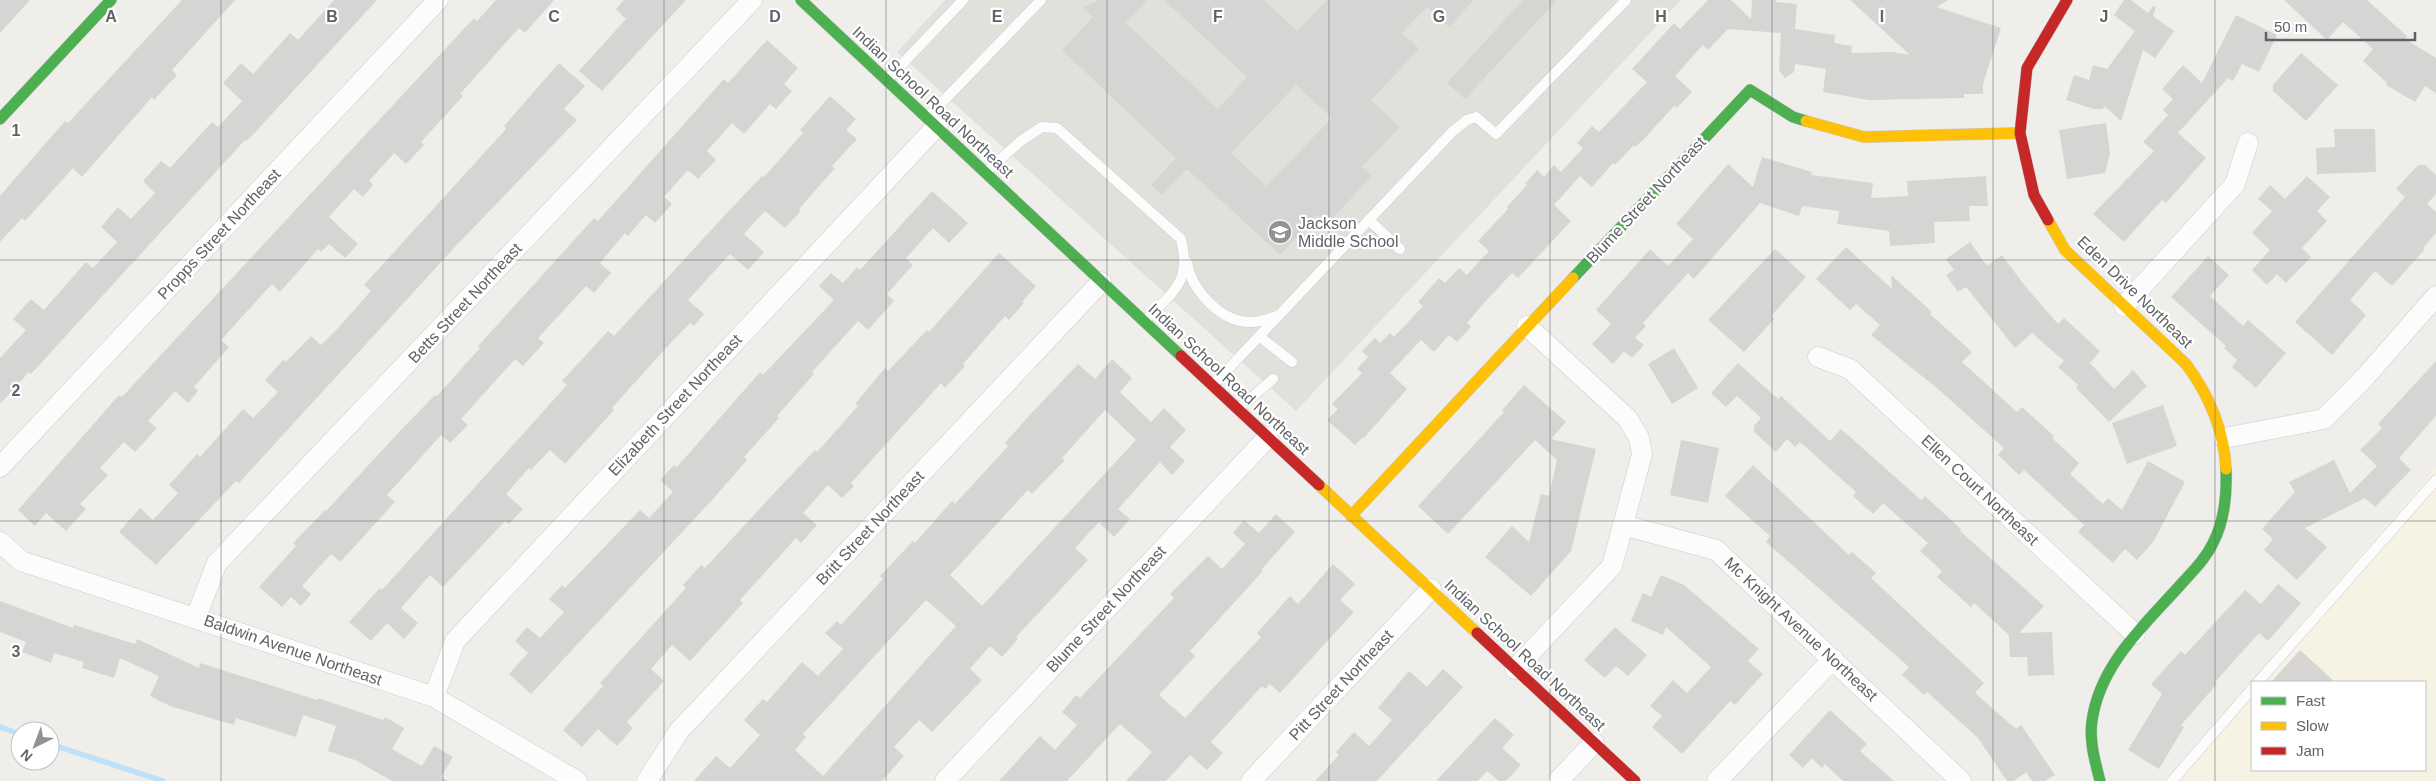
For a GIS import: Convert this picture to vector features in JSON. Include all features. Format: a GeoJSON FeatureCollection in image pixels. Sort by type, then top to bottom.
{"type":"FeatureCollection","features":[{"type":"Feature","properties":{"kind":"street"},"geometry":{"type":"LineString","coordinates":[[0,119],[111,0]]}},
{"type":"Feature","properties":{"kind":"street","name":"Propps Street Northeast"},"geometry":{"type":"LineString","coordinates":[[0,467],[438,0]]}},
{"type":"Feature","properties":{"kind":"street","name":"Betts Street Northeast"},"geometry":{"type":"LineString","coordinates":[[196,618],[217,563],[752,0]]}},
{"type":"Feature","properties":{"kind":"street","name":"Indian School Road Northeast"},"geometry":{"type":"LineString","coordinates":[[801,0],[1635,781]]}},
{"type":"Feature","properties":{"kind":"street","name":"Eden Drive Northeast"},"geometry":{"type":"LineString","coordinates":[[2067,0],[2027,68],[2020,133],[2034,195],[2065,250],[2186,364],[2201,383],[2213,403],[2224,438],[2228,485],[2226,508],[2213,544],[2203,560],[2135,634],[2107,672],[2096,696],[2090,727],[2093,760],[2100,781]]}},
{"type":"Feature","properties":{"kind":"street","name":"Blume Street Northeast"},"geometry":{"type":"LineString","coordinates":[[1351,516],[1750,90],[1793,117],[1864,136],[2020,133]]}},
{"type":"Feature","properties":{"kind":"street","name":"Elizabeth Street Northeast"},"geometry":{"type":"LineString","coordinates":[[434,697],[455,641],[932,122]]}},
{"type":"Feature","properties":{"kind":"street"},"geometry":{"type":"LineString","coordinates":[[2124,306],[2235,184],[2248,143]]}},
{"type":"Feature","properties":{"kind":"street","name":"Britt Street Northeast"},"geometry":{"type":"LineString","coordinates":[[648,781],[679,731],[1102,282]]}},
{"type":"Feature","properties":{"kind":"street"},"geometry":{"type":"LineString","coordinates":[[2224,438],[2324,419],[2366,376],[2436,296]]}},
{"type":"Feature","properties":{"kind":"street"},"geometry":{"type":"LineString","coordinates":[[1515,669],[1612,566],[1642,454],[1640,438],[1628,420],[1527,326]]}},
{"type":"Feature","properties":{"kind":"street","name":"Ellen Court Northeast"},"geometry":{"type":"LineString","coordinates":[[1818,357],[1850,369],[2135,634]]}},
{"type":"Feature","properties":{"kind":"street","name":"Blume Street Northeast"},"geometry":{"type":"LineString","coordinates":[[945,781],[1268,437]]}},
{"type":"Feature","properties":{"kind":"street","name":"Mc Knight Avenue Northeast"},"geometry":{"type":"LineString","coordinates":[[1623,524],[1716,550],[1961,781]]}},
{"type":"Feature","properties":{"kind":"street","name":"Baldwin Avenue Northeast"},"geometry":{"type":"LineString","coordinates":[[0,542],[21,561],[434,697],[577,781]]}},
{"type":"Feature","properties":{"kind":"street","name":"Pitt Street Northeast"},"geometry":{"type":"LineString","coordinates":[[1251,781],[1431,589]]}},
{"type":"Feature","properties":{"kind":"street"},"geometry":{"type":"LineString","coordinates":[[1716,781],[1833,659]]}},
{"type":"Feature","properties":{"kind":"street"},"geometry":{"type":"LineString","coordinates":[[1558,781],[1594,743]]}},
{"type":"Feature","properties":{"kind":"lane"},"geometry":{"type":"LineString","coordinates":[[887,80],[963,0]]}},
{"type":"Feature","properties":{"kind":"lane"},"geometry":{"type":"LineString","coordinates":[[932,122],[1041,0]]}},
{"type":"Feature","properties":{"kind":"lane"},"geometry":{"type":"LineString","coordinates":[[1212,386],[1452,132],[1467,120],[1476,117],[1496,134],[1626,0]]}},
{"type":"Feature","properties":{"kind":"lane"},"geometry":{"type":"LineString","coordinates":[[985,172],[1022,140],[1042,127],[1057,128],[1181,239],[1189,274],[1195,286],[1214,306],[1238,320],[1250,322],[1280,314]]}},
{"type":"Feature","properties":{"kind":"lane"},"geometry":{"type":"LineString","coordinates":[[1369,220],[1400,249]]}},
{"type":"Feature","properties":{"kind":"lane"},"geometry":{"type":"LineString","coordinates":[[1145,322],[1181,282],[1186,259]]}},
{"type":"Feature","properties":{"kind":"lane"},"geometry":{"type":"LineString","coordinates":[[1260,336],[1292,362]]}},
{"type":"Feature","properties":{"kind":"lane"},"geometry":{"type":"LineString","coordinates":[[1238,409],[1273,378]]}},
{"type":"Feature","properties":{"kind":"lane"},"geometry":{"type":"LineString","coordinates":[[2259,681],[2436,480]]}},
{"type":"Feature","properties":{"kind":"lane"},"geometry":{"type":"LineString","coordinates":[[2172,781],[2251,690]]}},
{"type":"Feature","properties":{"kind":"shaded area","name":"Jackson Middle School"},"geometry":{"type":"Polygon","coordinates":[[[945,0],[1681,0],[1296,411],[897,52],[945,0]]]}},
{"type":"Feature","properties":{"kind":"shaded area"},"geometry":{"type":"Polygon","coordinates":[[[2436,468],[2436,781],[2165,781],[2251,682],[2251,771],[2426,771],[2426,681],[2252,681],[2436,468]]]}},
{"type":"Feature","properties":{"kind":"building"},"geometry":{"type":"Polygon","coordinates":[[[0,0],[30,0],[0,33],[0,0]]]}},
{"type":"Feature","properties":{"kind":"building"},"geometry":{"type":"Polygon","coordinates":[[[182,0],[235,0],[172,70],[177,75],[154,100],[152,97],[82,177],[73,168],[25,221],[22,218],[0,242],[0,196],[65,121],[68,123],[182,0]]]}},
{"type":"Feature","properties":{"kind":"building"},"geometry":{"type":"Polygon","coordinates":[[[334,0],[377,0],[247,141],[245,140],[31,374],[29,372],[0,404],[0,358],[26,330],[13,319],[31,299],[44,310],[86,262],[93,268],[117,242],[101,227],[118,207],[131,219],[155,193],[143,181],[161,161],[170,168],[212,122],[218,127],[242,101],[223,83],[241,63],[253,74],[290,33],[298,40],[334,0]]]}},
{"type":"Feature","properties":{"kind":"building"},"geometry":{"type":"Polygon","coordinates":[[[496,0],[554,0],[525,33],[519,28],[460,94],[463,96],[421,142],[424,145],[406,164],[394,153],[369,181],[373,185],[363,197],[354,189],[329,217],[358,244],[345,258],[329,244],[321,252],[318,249],[280,292],[272,284],[221,340],[229,347],[194,387],[198,391],[188,403],[175,391],[148,421],[157,428],[135,452],[124,442],[100,468],[108,475],[80,504],[86,509],[66,531],[46,513],[35,526],[18,510],[119,395],[122,397],[474,18],[477,21],[496,0]]]}},
{"type":"Feature","properties":{"kind":"building"},"geometry":{"type":"Polygon","coordinates":[[[624,0],[686,0],[602,91],[579,71],[626,19],[616,9],[624,0]]]}},
{"type":"Feature","properties":{"kind":"building"},"geometry":{"type":"Polygon","coordinates":[[[1098,0],[1147,0],[1126,23],[1218,109],[1247,77],[1164,0],[1264,0],[1297,31],[1327,0],[1474,0],[1449,27],[1427,7],[1401,34],[1412,41],[1419,49],[1371,100],[1400,127],[1362,167],[1372,176],[1327,224],[1317,215],[1280,255],[1187,169],[1162,195],[1151,185],[1176,158],[1062,50],[1093,17],[1083,8],[1098,0]],[[1296,85],[1231,153],[1266,186],[1332,118],[1296,85]]]}},
{"type":"Feature","properties":{"kind":"building"},"geometry":{"type":"Polygon","coordinates":[[[1523,0],[1557,0],[1465,99],[1447,83],[1523,0]]]}},
{"type":"Feature","properties":{"kind":"building"},"geometry":{"type":"Polygon","coordinates":[[[1708,0],[1731,0],[1751,19],[1752,0],[1776,0],[1776,2],[1797,4],[1795,29],[1835,35],[1834,43],[1852,46],[1851,53],[1892,52],[1910,55],[1850,0],[1948,0],[1937,7],[2001,28],[1983,84],[1983,94],[1964,94],[1964,98],[1869,100],[1823,92],[1826,69],[1795,64],[1794,72],[1785,78],[1779,70],[1781,33],[1728,29],[1708,50],[1703,45],[1675,76],[1692,92],[1677,108],[1674,106],[1644,139],[1635,147],[1634,145],[1615,165],[1613,163],[1592,187],[1580,176],[1554,205],[1571,221],[1518,278],[1512,273],[1467,323],[1471,327],[1457,342],[1449,335],[1434,352],[1421,340],[1390,373],[1407,389],[1364,438],[1355,445],[1327,420],[1338,409],[1332,404],[1362,373],[1357,369],[1368,357],[1362,351],[1375,338],[1380,343],[1390,333],[1394,337],[1423,306],[1418,302],[1439,278],[1445,283],[1459,268],[1467,275],[1489,251],[1478,241],[1508,209],[1507,207],[1527,185],[1525,184],[1537,170],[1544,177],[1554,165],[1561,172],[1583,148],[1577,143],[1592,126],[1599,132],[1647,82],[1632,69],[1674,23],[1680,29],[1708,0]]]}},
{"type":"Feature","properties":{"kind":"building"},"geometry":{"type":"Polygon","coordinates":[[[2124,0],[2131,0],[2148,13],[2153,6],[2156,7],[2153,16],[2174,31],[2155,58],[2143,50],[2121,121],[2103,105],[2104,109],[2094,109],[2066,100],[2074,75],[2089,80],[2093,65],[2107,69],[2135,31],[2114,15],[2124,0]]]}},
{"type":"Feature","properties":{"kind":"building"},"geometry":{"type":"Polygon","coordinates":[[[2284,0],[2367,0],[2407,36],[2405,39],[2436,58],[2436,93],[2425,86],[2415,102],[2386,85],[2387,83],[2363,61],[2373,49],[2343,22],[2327,40],[2284,0]]]}},
{"type":"Feature","properties":{"kind":"building"},"geometry":{"type":"Polygon","coordinates":[[[2236,15],[2277,35],[2259,72],[2242,64],[2233,81],[2228,78],[2178,133],[2206,158],[2166,203],[2162,200],[2124,242],[2093,214],[2154,151],[2143,142],[2168,115],[2163,110],[2173,99],[2162,89],[2183,65],[2202,83],[2236,15]]]}},
{"type":"Feature","properties":{"kind":"building"},"geometry":{"type":"Polygon","coordinates":[[[767,40],[798,68],[784,84],[792,91],[776,109],[770,104],[744,134],[732,123],[707,151],[716,160],[698,179],[688,170],[664,197],[672,204],[655,223],[646,215],[628,236],[625,233],[600,263],[611,273],[594,293],[586,286],[538,338],[544,343],[523,366],[515,359],[461,419],[468,425],[450,443],[441,435],[387,495],[395,502],[354,547],[340,562],[331,554],[302,586],[311,594],[301,606],[291,597],[282,607],[259,587],[296,546],[293,543],[326,511],[435,395],[437,396],[480,348],[478,346],[594,218],[598,221],[724,79],[728,83],[767,40]]]}},
{"type":"Feature","properties":{"kind":"building"},"geometry":{"type":"Polygon","coordinates":[[[2301,53],[2338,85],[2306,121],[2273,91],[2273,85],[2301,53]]]}},
{"type":"Feature","properties":{"kind":"building"},"geometry":{"type":"Polygon","coordinates":[[[559,63],[585,86],[564,109],[577,120],[453,249],[239,483],[236,481],[156,565],[119,532],[140,508],[153,520],[178,493],[169,485],[197,454],[200,457],[243,409],[253,418],[278,392],[265,380],[283,360],[286,362],[311,336],[321,345],[339,327],[371,291],[364,285],[506,129],[504,126],[559,63]]]}},
{"type":"Feature","properties":{"kind":"building"},"geometry":{"type":"Polygon","coordinates":[[[830,96],[856,119],[846,130],[857,139],[832,166],[835,168],[785,228],[765,211],[744,234],[764,252],[748,270],[730,254],[688,300],[704,314],[694,326],[690,323],[664,350],[612,408],[614,410],[565,464],[550,450],[531,470],[529,468],[506,494],[523,509],[509,524],[505,521],[443,587],[430,575],[401,608],[418,623],[404,639],[387,623],[371,641],[349,622],[380,588],[382,590],[567,385],[562,381],[608,331],[614,336],[724,216],[762,176],[764,177],[803,133],[800,130],[830,96]]]}},
{"type":"Feature","properties":{"kind":"building"},"geometry":{"type":"Polygon","coordinates":[[[2106,123],[2110,154],[2105,173],[2067,179],[2059,130],[2106,123]]]}},
{"type":"Feature","properties":{"kind":"building"},"geometry":{"type":"Polygon","coordinates":[[[2334,129],[2375,129],[2376,172],[2317,174],[2316,148],[2335,147],[2334,129]]]}},
{"type":"Feature","properties":{"kind":"building"},"geometry":{"type":"Polygon","coordinates":[[[1762,157],[1812,172],[1811,175],[1873,183],[1871,198],[1908,196],[1907,181],[1986,176],[1988,206],[1969,206],[1970,221],[1934,222],[1935,243],[1890,246],[1889,231],[1837,224],[1839,211],[1802,206],[1799,216],[1760,203],[1694,279],[1688,273],[1643,323],[1646,326],[1635,338],[1644,345],[1632,358],[1624,351],[1613,364],[1592,344],[1611,324],[1596,310],[1650,249],[1668,266],[1693,239],[1676,224],[1728,164],[1753,187],[1762,157]]]}},
{"type":"Feature","properties":{"kind":"building"},"geometry":{"type":"Polygon","coordinates":[[[2418,165],[2425,165],[2436,175],[2436,194],[2427,204],[2436,212],[2436,233],[2423,248],[2425,249],[2392,286],[2375,271],[2350,300],[2366,315],[2332,355],[2295,322],[2405,197],[2396,189],[2418,165]]]}},
{"type":"Feature","properties":{"kind":"building"},"geometry":{"type":"Polygon","coordinates":[[[2307,176],[2330,197],[2317,211],[2327,221],[2302,248],[2311,257],[2286,283],[2277,274],[2267,285],[2252,270],[2270,250],[2252,233],[2272,211],[2258,199],[2270,185],[2285,199],[2307,176]]]}},
{"type":"Feature","properties":{"kind":"building"},"geometry":{"type":"Polygon","coordinates":[[[932,191],[968,223],[949,243],[933,228],[906,258],[913,265],[887,294],[894,301],[868,330],[858,321],[812,372],[814,374],[777,416],[779,418],[744,457],[747,460],[713,499],[531,694],[509,674],[528,653],[515,641],[527,627],[540,638],[564,612],[549,599],[562,585],[565,588],[640,510],[649,518],[673,492],[660,480],[674,465],[677,467],[760,372],[763,375],[834,300],[819,286],[831,273],[843,283],[857,267],[860,270],[932,191]]]}},
{"type":"Feature","properties":{"kind":"building"},"geometry":{"type":"Polygon","coordinates":[[[1970,242],[1987,266],[2002,255],[2025,286],[2058,324],[2064,318],[2100,351],[2090,363],[2114,389],[2133,370],[2147,386],[2109,422],[2076,388],[2078,385],[2058,367],[2064,361],[2032,333],[2015,348],[1966,287],[1958,292],[1946,275],[1954,270],[1946,259],[1970,242]]]}},
{"type":"Feature","properties":{"kind":"building"},"geometry":{"type":"Polygon","coordinates":[[[1846,247],[1892,289],[1891,275],[1972,352],[1962,362],[2017,412],[2022,407],[2054,436],[2052,438],[2079,463],[2070,474],[2103,504],[2108,498],[2122,510],[2148,461],[2185,482],[2153,542],[2137,560],[2125,549],[2113,563],[2078,532],[2084,525],[2024,470],[2019,475],[1998,455],[2004,448],[1938,389],[1871,335],[1880,325],[1856,304],[1850,310],[1816,279],[1846,247]]]}},
{"type":"Feature","properties":{"kind":"building"},"geometry":{"type":"Polygon","coordinates":[[[1775,249],[1806,277],[1771,316],[1774,319],[1744,352],[1708,320],[1775,249]]]}},
{"type":"Feature","properties":{"kind":"building"},"geometry":{"type":"Polygon","coordinates":[[[999,253],[1036,286],[1022,302],[1024,303],[1009,320],[1005,316],[963,364],[965,366],[945,388],[941,383],[851,483],[854,486],[842,498],[828,485],[803,513],[817,525],[801,543],[796,538],[740,600],[743,603],[690,661],[672,645],[651,669],[664,681],[627,722],[633,728],[617,746],[598,729],[582,747],[563,730],[603,686],[600,683],[686,588],[683,585],[701,565],[705,568],[815,450],[817,452],[858,406],[855,404],[885,368],[888,371],[927,330],[929,332],[999,253]]]}},
{"type":"Feature","properties":{"kind":"building"},"geometry":{"type":"Polygon","coordinates":[[[2208,256],[2229,275],[2210,296],[2243,326],[2248,320],[2286,353],[2256,388],[2232,367],[2237,360],[2224,348],[2226,346],[2171,297],[2208,256]]]}},
{"type":"Feature","properties":{"kind":"building"},"geometry":{"type":"Polygon","coordinates":[[[1674,348],[1698,388],[1672,404],[1648,364],[1674,348]]]}},
{"type":"Feature","properties":{"kind":"building"},"geometry":{"type":"Polygon","coordinates":[[[1112,359],[1132,378],[1120,392],[1151,422],[1164,408],[1186,430],[1170,447],[1185,461],[1172,475],[1160,462],[1118,509],[1130,519],[1114,537],[1099,522],[1075,548],[1088,560],[1016,637],[1018,639],[1002,657],[990,646],[970,669],[982,680],[932,732],[919,720],[894,747],[904,756],[882,781],[694,781],[716,756],[730,768],[760,735],[744,720],[763,699],[767,702],[802,662],[818,676],[843,649],[825,633],[837,621],[841,625],[883,579],[880,576],[913,541],[915,543],[952,501],[955,504],[1008,446],[1005,443],[1078,364],[1095,379],[1112,359]],[[1105,410],[1062,458],[1065,460],[1032,494],[1028,490],[950,575],[982,606],[1136,440],[1105,410]],[[926,600],[803,734],[806,737],[795,750],[823,776],[956,626],[926,600]]]}},
{"type":"Feature","properties":{"kind":"building"},"geometry":{"type":"Polygon","coordinates":[[[2436,361],[2436,416],[2399,458],[2411,470],[2375,507],[2365,498],[2305,528],[2327,547],[2297,580],[2264,550],[2273,539],[2262,529],[2295,492],[2289,482],[2334,460],[2350,493],[2377,466],[2360,450],[2382,428],[2378,424],[2436,361]]]}},
{"type":"Feature","properties":{"kind":"building"},"geometry":{"type":"Polygon","coordinates":[[[1738,363],[1778,399],[1781,396],[1830,441],[1841,429],[1921,500],[1925,496],[1961,529],[1960,531],[2044,606],[2019,633],[2052,632],[2054,675],[2028,676],[2027,657],[2010,657],[2009,635],[1974,603],[1971,607],[1937,577],[1942,571],[1920,551],[1928,543],[1883,503],[1873,514],[1853,496],[1856,492],[1800,442],[1795,447],[1787,439],[1776,452],[1754,432],[1754,426],[1761,418],[1737,396],[1726,407],[1711,393],[1738,363]]]}},
{"type":"Feature","properties":{"kind":"building"},"geometry":{"type":"Polygon","coordinates":[[[1524,385],[1566,422],[1551,439],[1596,449],[1571,551],[1531,596],[1485,557],[1512,526],[1529,542],[1541,494],[1549,496],[1557,460],[1535,440],[1448,534],[1418,506],[1504,412],[1502,410],[1524,385]]]}},
{"type":"Feature","properties":{"kind":"building"},"geometry":{"type":"Polygon","coordinates":[[[2163,405],[2177,446],[2127,464],[2112,423],[2163,405]]]}},
{"type":"Feature","properties":{"kind":"building"},"geometry":{"type":"Polygon","coordinates":[[[1681,440],[1719,448],[1708,503],[1670,495],[1681,440]]]}},
{"type":"Feature","properties":{"kind":"building"},"geometry":{"type":"Polygon","coordinates":[[[1753,465],[1849,555],[1852,552],[1876,573],[1871,578],[1984,683],[1975,693],[2016,729],[2021,725],[2055,775],[2045,781],[2032,781],[2026,772],[2014,781],[2007,781],[1978,738],[1927,692],[1924,695],[1902,675],[1909,667],[1766,542],[1770,536],[1725,496],[1753,465]]]}},
{"type":"Feature","properties":{"kind":"building"},"geometry":{"type":"Polygon","coordinates":[[[1276,514],[1295,532],[1261,570],[1263,571],[1190,651],[1195,656],[1159,695],[1185,718],[1261,637],[1257,633],[1290,596],[1298,604],[1333,564],[1355,584],[1340,600],[1354,612],[1280,693],[1270,684],[1265,689],[1262,686],[1211,742],[1223,753],[1207,770],[1190,755],[1166,781],[1126,781],[1152,752],[1120,724],[1067,781],[999,781],[1040,736],[1055,750],[1077,725],[1062,712],[1076,695],[1080,698],[1174,598],[1170,594],[1208,556],[1222,569],[1245,544],[1233,533],[1244,520],[1259,533],[1276,514]]]}},
{"type":"Feature","properties":{"kind":"building"},"geometry":{"type":"Polygon","coordinates":[[[1661,575],[1684,585],[1759,649],[1748,661],[1763,674],[1735,705],[1730,701],[1682,754],[1652,727],[1662,716],[1650,706],[1673,680],[1687,693],[1711,667],[1666,627],[1663,635],[1631,621],[1643,593],[1651,597],[1661,575]]]}},
{"type":"Feature","properties":{"kind":"building"},"geometry":{"type":"Polygon","coordinates":[[[2278,584],[2301,603],[2268,641],[2259,633],[2215,682],[2217,684],[2181,725],[2184,727],[2159,769],[2128,750],[2162,694],[2151,684],[2181,651],[2185,655],[2245,590],[2261,604],[2278,584]]]}},
{"type":"Feature","properties":{"kind":"building"},"geometry":{"type":"Polygon","coordinates":[[[0,601],[73,628],[74,625],[135,644],[137,639],[199,668],[200,663],[317,700],[318,698],[383,720],[385,717],[404,728],[392,749],[422,766],[434,746],[453,757],[441,777],[448,781],[392,781],[355,760],[328,751],[336,726],[303,715],[296,737],[236,718],[234,725],[170,706],[150,696],[159,676],[120,658],[114,678],[82,668],[84,662],[54,653],[51,663],[22,652],[26,642],[0,632],[0,601]]]}},
{"type":"Feature","properties":{"kind":"building"},"geometry":{"type":"Polygon","coordinates":[[[1615,627],[1647,655],[1628,676],[1616,666],[1605,678],[1584,660],[1615,627]]]}},
{"type":"Feature","properties":{"kind":"building"},"geometry":{"type":"Polygon","coordinates":[[[2300,650],[2334,681],[2272,681],[2300,650]]]}},
{"type":"Feature","properties":{"kind":"building"},"geometry":{"type":"Polygon","coordinates":[[[1443,669],[1463,687],[1377,781],[1315,781],[1339,755],[1336,752],[1354,732],[1369,746],[1392,720],[1378,708],[1409,671],[1427,687],[1443,669]]]}},
{"type":"Feature","properties":{"kind":"building"},"geometry":{"type":"Polygon","coordinates":[[[1830,710],[1867,744],[1860,751],[1894,781],[1843,781],[1825,764],[1822,768],[1812,758],[1803,768],[1789,755],[1830,710]]]}},
{"type":"Feature","properties":{"kind":"building"},"geometry":{"type":"Polygon","coordinates":[[[1495,718],[1514,735],[1502,748],[1521,765],[1506,781],[1499,781],[1487,771],[1478,781],[1436,781],[1495,718]]]}},
{"type":"Feature","properties":{"kind":"waterway"},"geometry":{"type":"LineString","coordinates":[[0,727],[10,730]]}},
{"type":"Feature","properties":{"kind":"waterway"},"geometry":{"type":"LineString","coordinates":[[60,747],[163,781]]}},
{"type":"Feature","properties":{"kind":"traffic: fast"},"geometry":{"type":"LineString","coordinates":[[0,119],[111,0]]}},
{"type":"Feature","properties":{"kind":"traffic: fast"},"geometry":{"type":"LineString","coordinates":[[801,0],[1181,356]]}},
{"type":"Feature","properties":{"kind":"traffic: fast"},"geometry":{"type":"LineString","coordinates":[[1573,278],[1750,90],[1793,117],[1806,121]]}},
{"type":"Feature","properties":{"kind":"traffic: fast"},"geometry":{"type":"LineString","coordinates":[[2100,781],[2093,751],[2091,728],[2097,700],[2104,681],[2140,629],[2203,559],[2210,548],[2223,516],[2226,469]]}},
{"type":"Feature","properties":{"kind":"traffic: slow"},"geometry":{"type":"LineString","coordinates":[[1806,121],[1864,137],[2020,133]]}},
{"type":"Feature","properties":{"kind":"traffic: slow"},"geometry":{"type":"LineString","coordinates":[[2048,220],[2065,250],[2186,364],[2202,388],[2219,426],[2226,469]]}},
{"type":"Feature","properties":{"kind":"traffic: slow"},"geometry":{"type":"LineString","coordinates":[[1351,516],[1573,278]]}},
{"type":"Feature","properties":{"kind":"traffic: slow"},"geometry":{"type":"LineString","coordinates":[[1319,485],[1477,633]]}},
{"type":"Feature","properties":{"kind":"traffic: jam"},"geometry":{"type":"LineString","coordinates":[[2048,220],[2034,195],[2020,133],[2027,68],[2067,0]]}},
{"type":"Feature","properties":{"kind":"traffic: jam"},"geometry":{"type":"LineString","coordinates":[[1181,356],[1319,485]]}},
{"type":"Feature","properties":{"kind":"traffic: jam"},"geometry":{"type":"LineString","coordinates":[[1477,633],[1635,781]]}},
{"type":"Feature","properties":{"kind":"place","name":"Jackson Middle School"},"geometry":{"type":"Point","coordinates":[1280,232]}}]}
